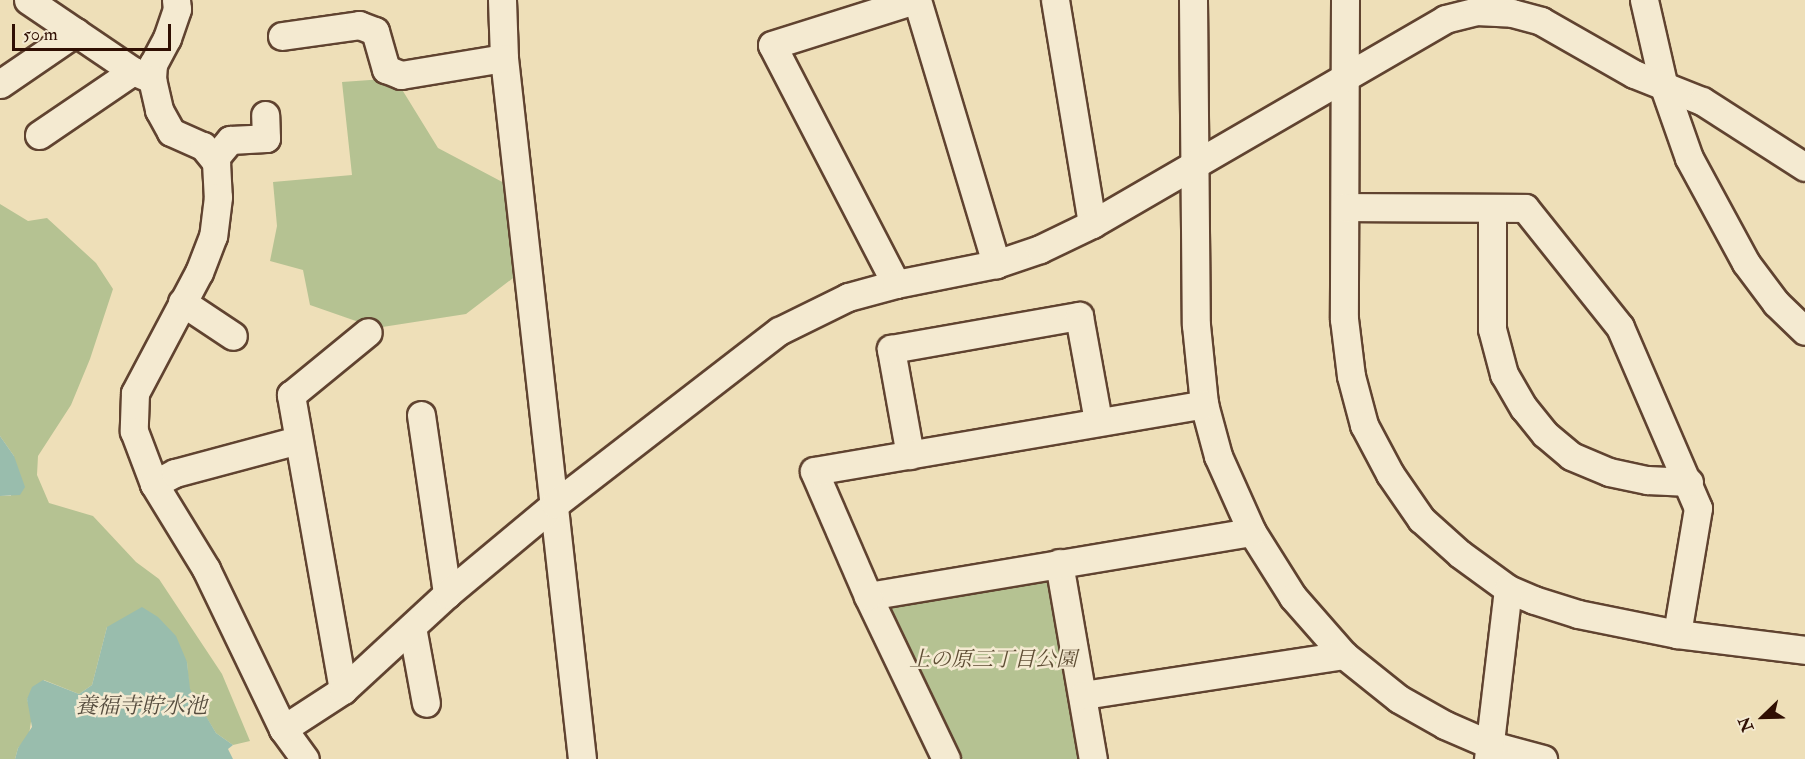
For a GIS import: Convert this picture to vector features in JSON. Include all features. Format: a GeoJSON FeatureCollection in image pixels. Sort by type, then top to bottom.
{"type":"FeatureCollection","features":[{"type":"Feature","properties":{"kind":"street"},"geometry":{"type":"LineString","coordinates":[[28,0],[142,75],[171,132],[203,146],[216,162],[218,197],[213,236],[199,272],[135,393],[134,431],[154,484],[206,568],[283,729],[305,759]]}},
{"type":"Feature","properties":{"kind":"street"},"geometry":{"type":"LineString","coordinates":[[39,135],[142,75],[153,64],[167,38],[177,9],[176,0]]}},
{"type":"Feature","properties":{"kind":"street"},"geometry":{"type":"LineString","coordinates":[[502,0],[504,58],[582,759]]}},
{"type":"Feature","properties":{"kind":"street"},"geometry":{"type":"LineString","coordinates":[[896,284],[772,45],[916,0],[996,264]]}},
{"type":"Feature","properties":{"kind":"street"},"geometry":{"type":"LineString","coordinates":[[1055,0],[1092,224]]}},
{"type":"Feature","properties":{"kind":"street"},"geometry":{"type":"LineString","coordinates":[[1193,0],[1196,325],[1204,404],[1218,456],[1252,532],[1293,597],[1344,655],[1399,699],[1489,752],[1543,759]]}},
{"type":"Feature","properties":{"kind":"street"},"geometry":{"type":"LineString","coordinates":[[1345,0],[1344,319],[1351,376],[1364,425],[1390,474],[1421,519],[1460,554],[1508,589],[1578,614],[1677,634],[1805,650]]}},
{"type":"Feature","properties":{"kind":"street"},"geometry":{"type":"LineString","coordinates":[[1644,0],[1664,87],[1689,158],[1746,263],[1776,303],[1805,331]]}},
{"type":"Feature","properties":{"kind":"street"},"geometry":{"type":"LineString","coordinates":[[283,729],[343,690],[447,594],[555,504],[779,330],[848,297],[896,284],[996,264],[1041,249],[1092,224],[1444,19],[1476,11],[1512,13],[1541,21],[1634,74],[1702,101],[1805,167]]}},
{"type":"Feature","properties":{"kind":"street"},"geometry":{"type":"LineString","coordinates":[[282,36],[359,25],[375,31],[386,69],[401,75],[504,58]]}},
{"type":"Feature","properties":{"kind":"street"},"geometry":{"type":"LineString","coordinates":[[0,84],[76,32]]}},
{"type":"Feature","properties":{"kind":"street"},"geometry":{"type":"LineString","coordinates":[[214,159],[230,140],[266,138],[265,115]]}},
{"type":"Feature","properties":{"kind":"street"},"geometry":{"type":"LineString","coordinates":[[1345,207],[1525,208],[1620,327],[1689,482],[1698,508],[1677,634]]}},
{"type":"Feature","properties":{"kind":"street"},"geometry":{"type":"LineString","coordinates":[[1492,209],[1492,329],[1504,374],[1524,408],[1545,434],[1571,456],[1609,471],[1647,480],[1689,482]]}},
{"type":"Feature","properties":{"kind":"street"},"geometry":{"type":"LineString","coordinates":[[182,302],[233,336]]}},
{"type":"Feature","properties":{"kind":"street"},"geometry":{"type":"LineString","coordinates":[[910,455],[891,349],[1079,316],[1098,421]]}},
{"type":"Feature","properties":{"kind":"street"},"geometry":{"type":"LineString","coordinates":[[343,690],[291,395],[368,332]]}},
{"type":"Feature","properties":{"kind":"street"},"geometry":{"type":"LineString","coordinates":[[946,759],[868,596],[814,471],[1204,404]]}},
{"type":"Feature","properties":{"kind":"street"},"geometry":{"type":"LineString","coordinates":[[421,416],[447,594]]}},
{"type":"Feature","properties":{"kind":"street"},"geometry":{"type":"LineString","coordinates":[[154,484],[175,473],[298,440]]}},
{"type":"Feature","properties":{"kind":"street"},"geometry":{"type":"LineString","coordinates":[[868,596],[1252,532]]}},
{"type":"Feature","properties":{"kind":"street"},"geometry":{"type":"LineString","coordinates":[[1059,563],[1093,759]]}},
{"type":"Feature","properties":{"kind":"street"},"geometry":{"type":"LineString","coordinates":[[1489,752],[1508,589]]}},
{"type":"Feature","properties":{"kind":"street"},"geometry":{"type":"LineString","coordinates":[[412,627],[426,703]]}},
{"type":"Feature","properties":{"kind":"street"},"geometry":{"type":"LineString","coordinates":[[1083,695],[1344,655]]}},
{"type":"Feature","properties":{"kind":"green space"},"geometry":{"type":"Polygon","coordinates":[[[384,79],[398,83],[438,148],[508,185],[517,275],[466,314],[376,328],[310,305],[303,270],[270,261],[277,226],[273,182],[352,175],[342,82],[384,79]]]}},
{"type":"Feature","properties":{"kind":"green space"},"geometry":{"type":"Polygon","coordinates":[[[0,204],[28,221],[47,218],[96,263],[113,289],[90,359],[71,405],[38,456],[37,475],[49,503],[93,516],[136,562],[159,579],[222,674],[250,741],[233,745],[216,733],[189,689],[187,662],[107,627],[92,685],[79,694],[44,680],[27,699],[32,715],[29,735],[18,748],[15,759],[0,759],[0,496],[11,496],[14,456],[0,436],[0,204]]]}},
{"type":"Feature","properties":{"kind":"green space","name":"上の原三丁目公園"},"geometry":{"type":"Polygon","coordinates":[[[1054,575],[1085,759],[958,759],[887,613],[892,601],[1054,575]]]}},
{"type":"Feature","properties":{"kind":"water"},"geometry":{"type":"Polygon","coordinates":[[[0,436],[14,456],[25,487],[20,495],[0,496],[0,436]]]}},
{"type":"Feature","properties":{"kind":"water","name":"養福寺貯水池"},"geometry":{"type":"Polygon","coordinates":[[[142,607],[158,617],[176,636],[187,662],[190,689],[216,733],[233,745],[228,749],[233,759],[15,759],[18,748],[32,727],[27,699],[32,687],[43,680],[79,694],[92,685],[107,627],[142,607]]]}}]}
